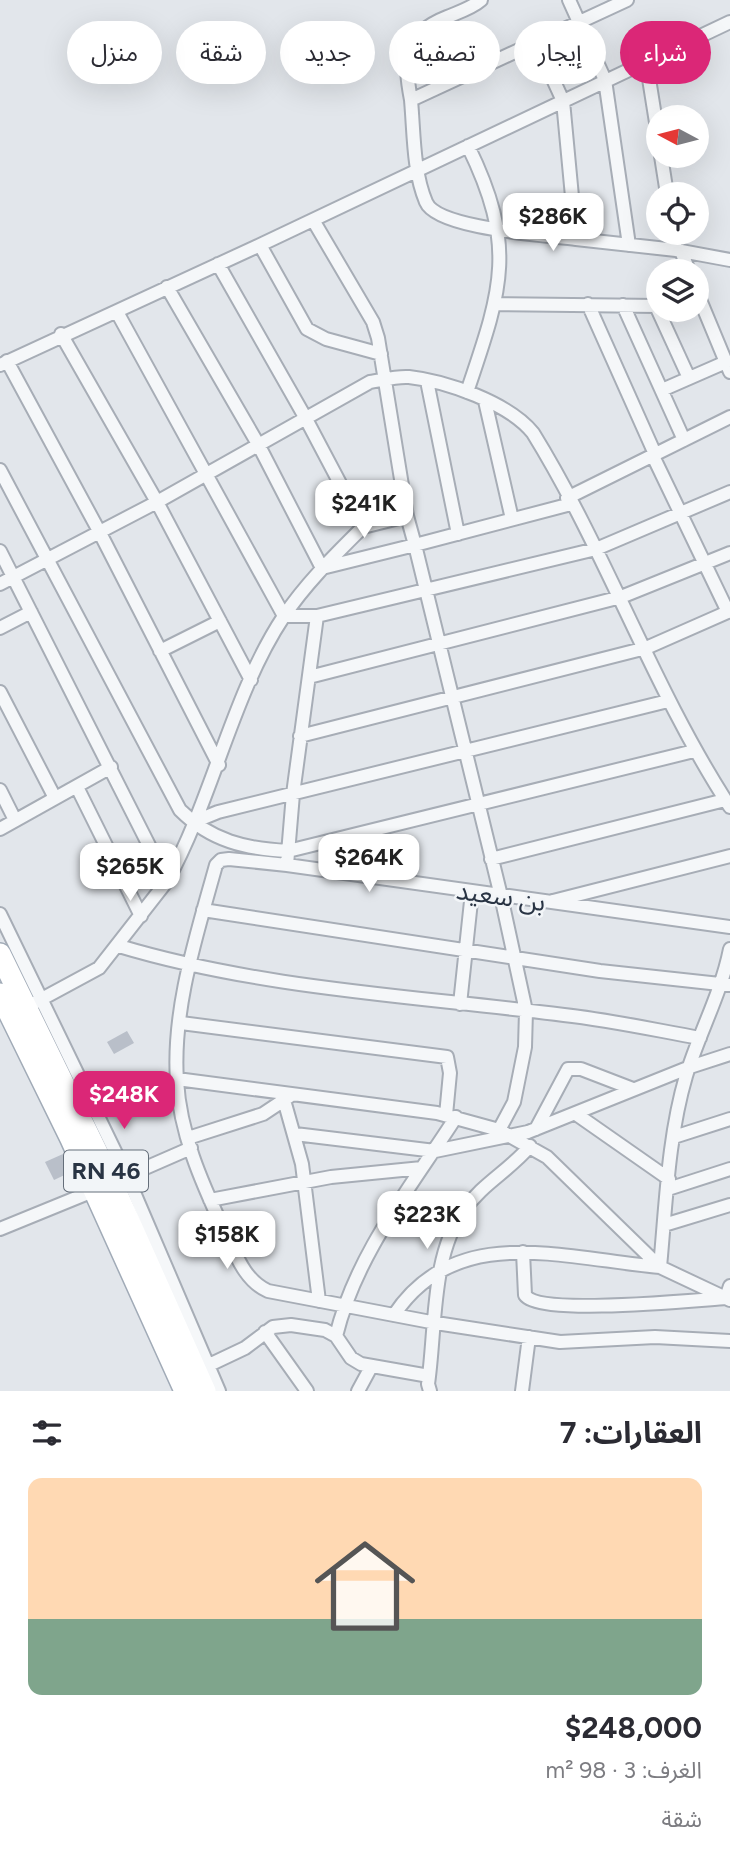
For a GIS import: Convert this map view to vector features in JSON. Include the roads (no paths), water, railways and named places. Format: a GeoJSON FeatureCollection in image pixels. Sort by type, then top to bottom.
{"type":"FeatureCollection","features":[{"type":"Feature","properties":{"kind":"main road","name":"RN 46"},"geometry":{"type":"LineString","coordinates":[[0,954],[33,1004],[111,1183],[185,1391]]}},
{"type":"Feature","properties":{"kind":"main road","name":"RN 46"},"geometry":{"type":"LineString","coordinates":[[0,994],[111,1183],[162,1279],[205,1391]]}},
{"type":"Feature","properties":{"kind":"street"},"geometry":{"type":"LineString","coordinates":[[481,0],[428,24],[417,34],[408,60],[418,170],[426,204],[432,211],[471,225],[678,250],[730,260]]}},
{"type":"Feature","properties":{"kind":"street"},"geometry":{"type":"LineString","coordinates":[[569,0],[580,21]]}},
{"type":"Feature","properties":{"kind":"street"},"geometry":{"type":"LineString","coordinates":[[582,21],[627,0]]}},
{"type":"Feature","properties":{"kind":"street"},"geometry":{"type":"LineString","coordinates":[[711,31],[730,22]]}},
{"type":"Feature","properties":{"kind":"street"},"geometry":{"type":"LineString","coordinates":[[411,100],[514,52]]}},
{"type":"Feature","properties":{"kind":"street"},"geometry":{"type":"LineString","coordinates":[[555,84],[563,101],[576,239]]}},
{"type":"Feature","properties":{"kind":"street"},"geometry":{"type":"LineString","coordinates":[[219,765],[99,531],[3,363],[61,334],[117,312],[260,245],[597,84]]}},
{"type":"Feature","properties":{"kind":"street"},"geometry":{"type":"LineString","coordinates":[[606,84],[629,245]]}},
{"type":"Feature","properties":{"kind":"street"},"geometry":{"type":"LineString","coordinates":[[650,84],[653,105]]}},
{"type":"Feature","properties":{"kind":"street"},"geometry":{"type":"LineString","coordinates":[[467,392],[496,304],[498,229],[491,197],[468,146]]}},
{"type":"Feature","properties":{"kind":"street"},"geometry":{"type":"LineString","coordinates":[[313,220],[373,321],[386,379],[407,516],[501,896],[526,1011],[525,1047],[514,1102],[499,1130]]}},
{"type":"Feature","properties":{"kind":"street"},"geometry":{"type":"LineString","coordinates":[[260,245],[307,328],[326,339],[381,354]]}},
{"type":"Feature","properties":{"kind":"street"},"geometry":{"type":"LineString","coordinates":[[677,245],[683,259]]}},
{"type":"Feature","properties":{"kind":"street"},"geometry":{"type":"LineString","coordinates":[[218,264],[305,417],[363,527]]}},
{"type":"Feature","properties":{"kind":"street"},"geometry":{"type":"LineString","coordinates":[[167,287],[258,444],[322,568]]}},
{"type":"Feature","properties":{"kind":"street"},"geometry":{"type":"LineString","coordinates":[[496,304],[646,306]]}},
{"type":"Feature","properties":{"kind":"street"},"geometry":{"type":"LineString","coordinates":[[300,736],[646,648],[729,611],[654,455],[588,304]]}},
{"type":"Feature","properties":{"kind":"street"},"geometry":{"type":"LineString","coordinates":[[623,305],[684,440]]}},
{"type":"Feature","properties":{"kind":"street"},"geometry":{"type":"LineString","coordinates":[[117,312],[208,472],[284,616]]}},
{"type":"Feature","properties":{"kind":"street"},"geometry":{"type":"LineString","coordinates":[[664,322],[689,378]]}},
{"type":"Feature","properties":{"kind":"street"},"geometry":{"type":"LineString","coordinates":[[662,390],[689,378],[728,367],[708,322]]}},
{"type":"Feature","properties":{"kind":"street"},"geometry":{"type":"LineString","coordinates":[[61,334],[157,502],[251,680]]}},
{"type":"Feature","properties":{"kind":"street"},"geometry":{"type":"LineString","coordinates":[[0,584],[157,502],[370,382],[386,379],[427,381],[467,392],[485,401],[527,425],[621,597],[694,751],[727,803],[491,859]]}},
{"type":"Feature","properties":{"kind":"street"},"geometry":{"type":"LineString","coordinates":[[427,381],[458,534]]}},
{"type":"Feature","properties":{"kind":"street"},"geometry":{"type":"LineString","coordinates":[[485,401],[512,519]]}},
{"type":"Feature","properties":{"kind":"street"},"geometry":{"type":"LineString","coordinates":[[322,568],[458,534],[569,501],[730,417]]}},
{"type":"Feature","properties":{"kind":"street"},"geometry":{"type":"LineString","coordinates":[[0,470],[180,810],[229,843],[243,848],[288,851],[694,751]]}},
{"type":"Feature","properties":{"kind":"street"},"geometry":{"type":"LineString","coordinates":[[284,616],[317,616],[596,549],[730,492]]}},
{"type":"Feature","properties":{"kind":"street"},"geometry":{"type":"LineString","coordinates":[[0,914],[33,1004],[86,977],[119,946],[167,881],[219,765],[251,680],[284,616],[322,568],[363,527],[407,516]]}},
{"type":"Feature","properties":{"kind":"street"},"geometry":{"type":"LineString","coordinates":[[0,551],[167,881]]}},
{"type":"Feature","properties":{"kind":"street"},"geometry":{"type":"LineString","coordinates":[[309,677],[621,597],[730,552]]}},
{"type":"Feature","properties":{"kind":"street"},"geometry":{"type":"LineString","coordinates":[[0,628],[31,612]]}},
{"type":"Feature","properties":{"kind":"street"},"geometry":{"type":"LineString","coordinates":[[287,866],[292,794],[317,616]]}},
{"type":"Feature","properties":{"kind":"street"},"geometry":{"type":"LineString","coordinates":[[160,651],[220,621]]}},
{"type":"Feature","properties":{"kind":"street"},"geometry":{"type":"LineString","coordinates":[[0,692],[55,798]]}},
{"type":"Feature","properties":{"kind":"street"},"geometry":{"type":"LineString","coordinates":[[195,820],[218,812],[668,701]]}},
{"type":"Feature","properties":{"kind":"street"},"geometry":{"type":"LineString","coordinates":[[0,829],[111,767]]}},
{"type":"Feature","properties":{"kind":"street"},"geometry":{"type":"LineString","coordinates":[[77,787],[141,916]]}},
{"type":"Feature","properties":{"kind":"street"},"geometry":{"type":"LineString","coordinates":[[0,790],[15,820]]}},
{"type":"Feature","properties":{"kind":"street"},"geometry":{"type":"LineString","coordinates":[[546,903],[730,856]]}},
{"type":"Feature","properties":{"kind":"street","name":"بن سعيد"},"geometry":{"type":"LineString","coordinates":[[203,910],[216,866],[221,860],[287,866],[730,926]]}},
{"type":"Feature","properties":{"kind":"street"},"geometry":{"type":"LineString","coordinates":[[460,1004],[472,892]]}},
{"type":"Feature","properties":{"kind":"street"},"geometry":{"type":"LineString","coordinates":[[726,985],[515,959],[203,910],[189,965],[177,1079],[189,1143],[210,1200],[250,1280],[268,1291],[436,1323],[570,1342],[655,1337],[730,1340]]}},
{"type":"Feature","properties":{"kind":"street"},"geometry":{"type":"LineString","coordinates":[[119,946],[189,965],[526,1011],[700,1038]]}},
{"type":"Feature","properties":{"kind":"street"},"geometry":{"type":"LineString","coordinates":[[660,1267],[674,1137],[690,1067],[700,1038],[726,985],[730,950]]}},
{"type":"Feature","properties":{"kind":"street"},"geometry":{"type":"LineString","coordinates":[[181,1023],[447,1057],[451,1116],[435,1151],[382,1229],[343,1306],[336,1336]]}},
{"type":"Feature","properties":{"kind":"street"},"geometry":{"type":"LineString","coordinates":[[295,1134],[435,1151],[536,1129],[633,1089],[730,1054]]}},
{"type":"Feature","properties":{"kind":"street"},"geometry":{"type":"LineString","coordinates":[[536,1129],[568,1069],[581,1069],[633,1089]]}},
{"type":"Feature","properties":{"kind":"street"},"geometry":{"type":"LineString","coordinates":[[177,1079],[451,1116],[499,1130],[530,1146],[580,1187],[644,1255],[660,1267],[729,1295]]}},
{"type":"Feature","properties":{"kind":"street"},"geometry":{"type":"LineString","coordinates":[[0,1229],[111,1183],[189,1143],[263,1114],[289,1096]]}},
{"type":"Feature","properties":{"kind":"street"},"geometry":{"type":"LineString","coordinates":[[289,1096],[305,1182],[319,1301]]}},
{"type":"Feature","properties":{"kind":"street"},"geometry":{"type":"LineString","coordinates":[[576,1114],[668,1184]]}},
{"type":"Feature","properties":{"kind":"street"},"geometry":{"type":"LineString","coordinates":[[674,1137],[730,1119]]}},
{"type":"Feature","properties":{"kind":"street"},"geometry":{"type":"LineString","coordinates":[[430,1391],[429,1376],[441,1268],[449,1234],[464,1210],[483,1188],[501,1176],[530,1146]]}},
{"type":"Feature","properties":{"kind":"street"},"geometry":{"type":"LineString","coordinates":[[210,1200],[305,1182],[422,1168]]}},
{"type":"Feature","properties":{"kind":"street"},"geometry":{"type":"LineString","coordinates":[[668,1184],[730,1169]]}},
{"type":"Feature","properties":{"kind":"street"},"geometry":{"type":"LineString","coordinates":[[664,1225],[730,1205]]}},
{"type":"Feature","properties":{"kind":"street"},"geometry":{"type":"LineString","coordinates":[[394,1315],[412,1290],[441,1268],[476,1257],[523,1252],[660,1267]]}},
{"type":"Feature","properties":{"kind":"street"},"geometry":{"type":"LineString","coordinates":[[523,1252],[525,1295],[538,1304],[583,1306],[729,1295]]}},
{"type":"Feature","properties":{"kind":"street"},"geometry":{"type":"LineString","coordinates":[[162,1279],[219,1391]]}},
{"type":"Feature","properties":{"kind":"street"},"geometry":{"type":"LineString","coordinates":[[207,1366],[246,1348],[265,1332],[290,1325],[325,1330],[336,1336],[351,1358],[371,1367],[429,1376]]}},
{"type":"Feature","properties":{"kind":"street"},"geometry":{"type":"LineString","coordinates":[[265,1332],[307,1391]]}},
{"type":"Feature","properties":{"kind":"street"},"geometry":{"type":"LineString","coordinates":[[522,1391],[529,1337]]}},
{"type":"Feature","properties":{"kind":"street"},"geometry":{"type":"LineString","coordinates":[[358,1391],[371,1367]]}}]}
